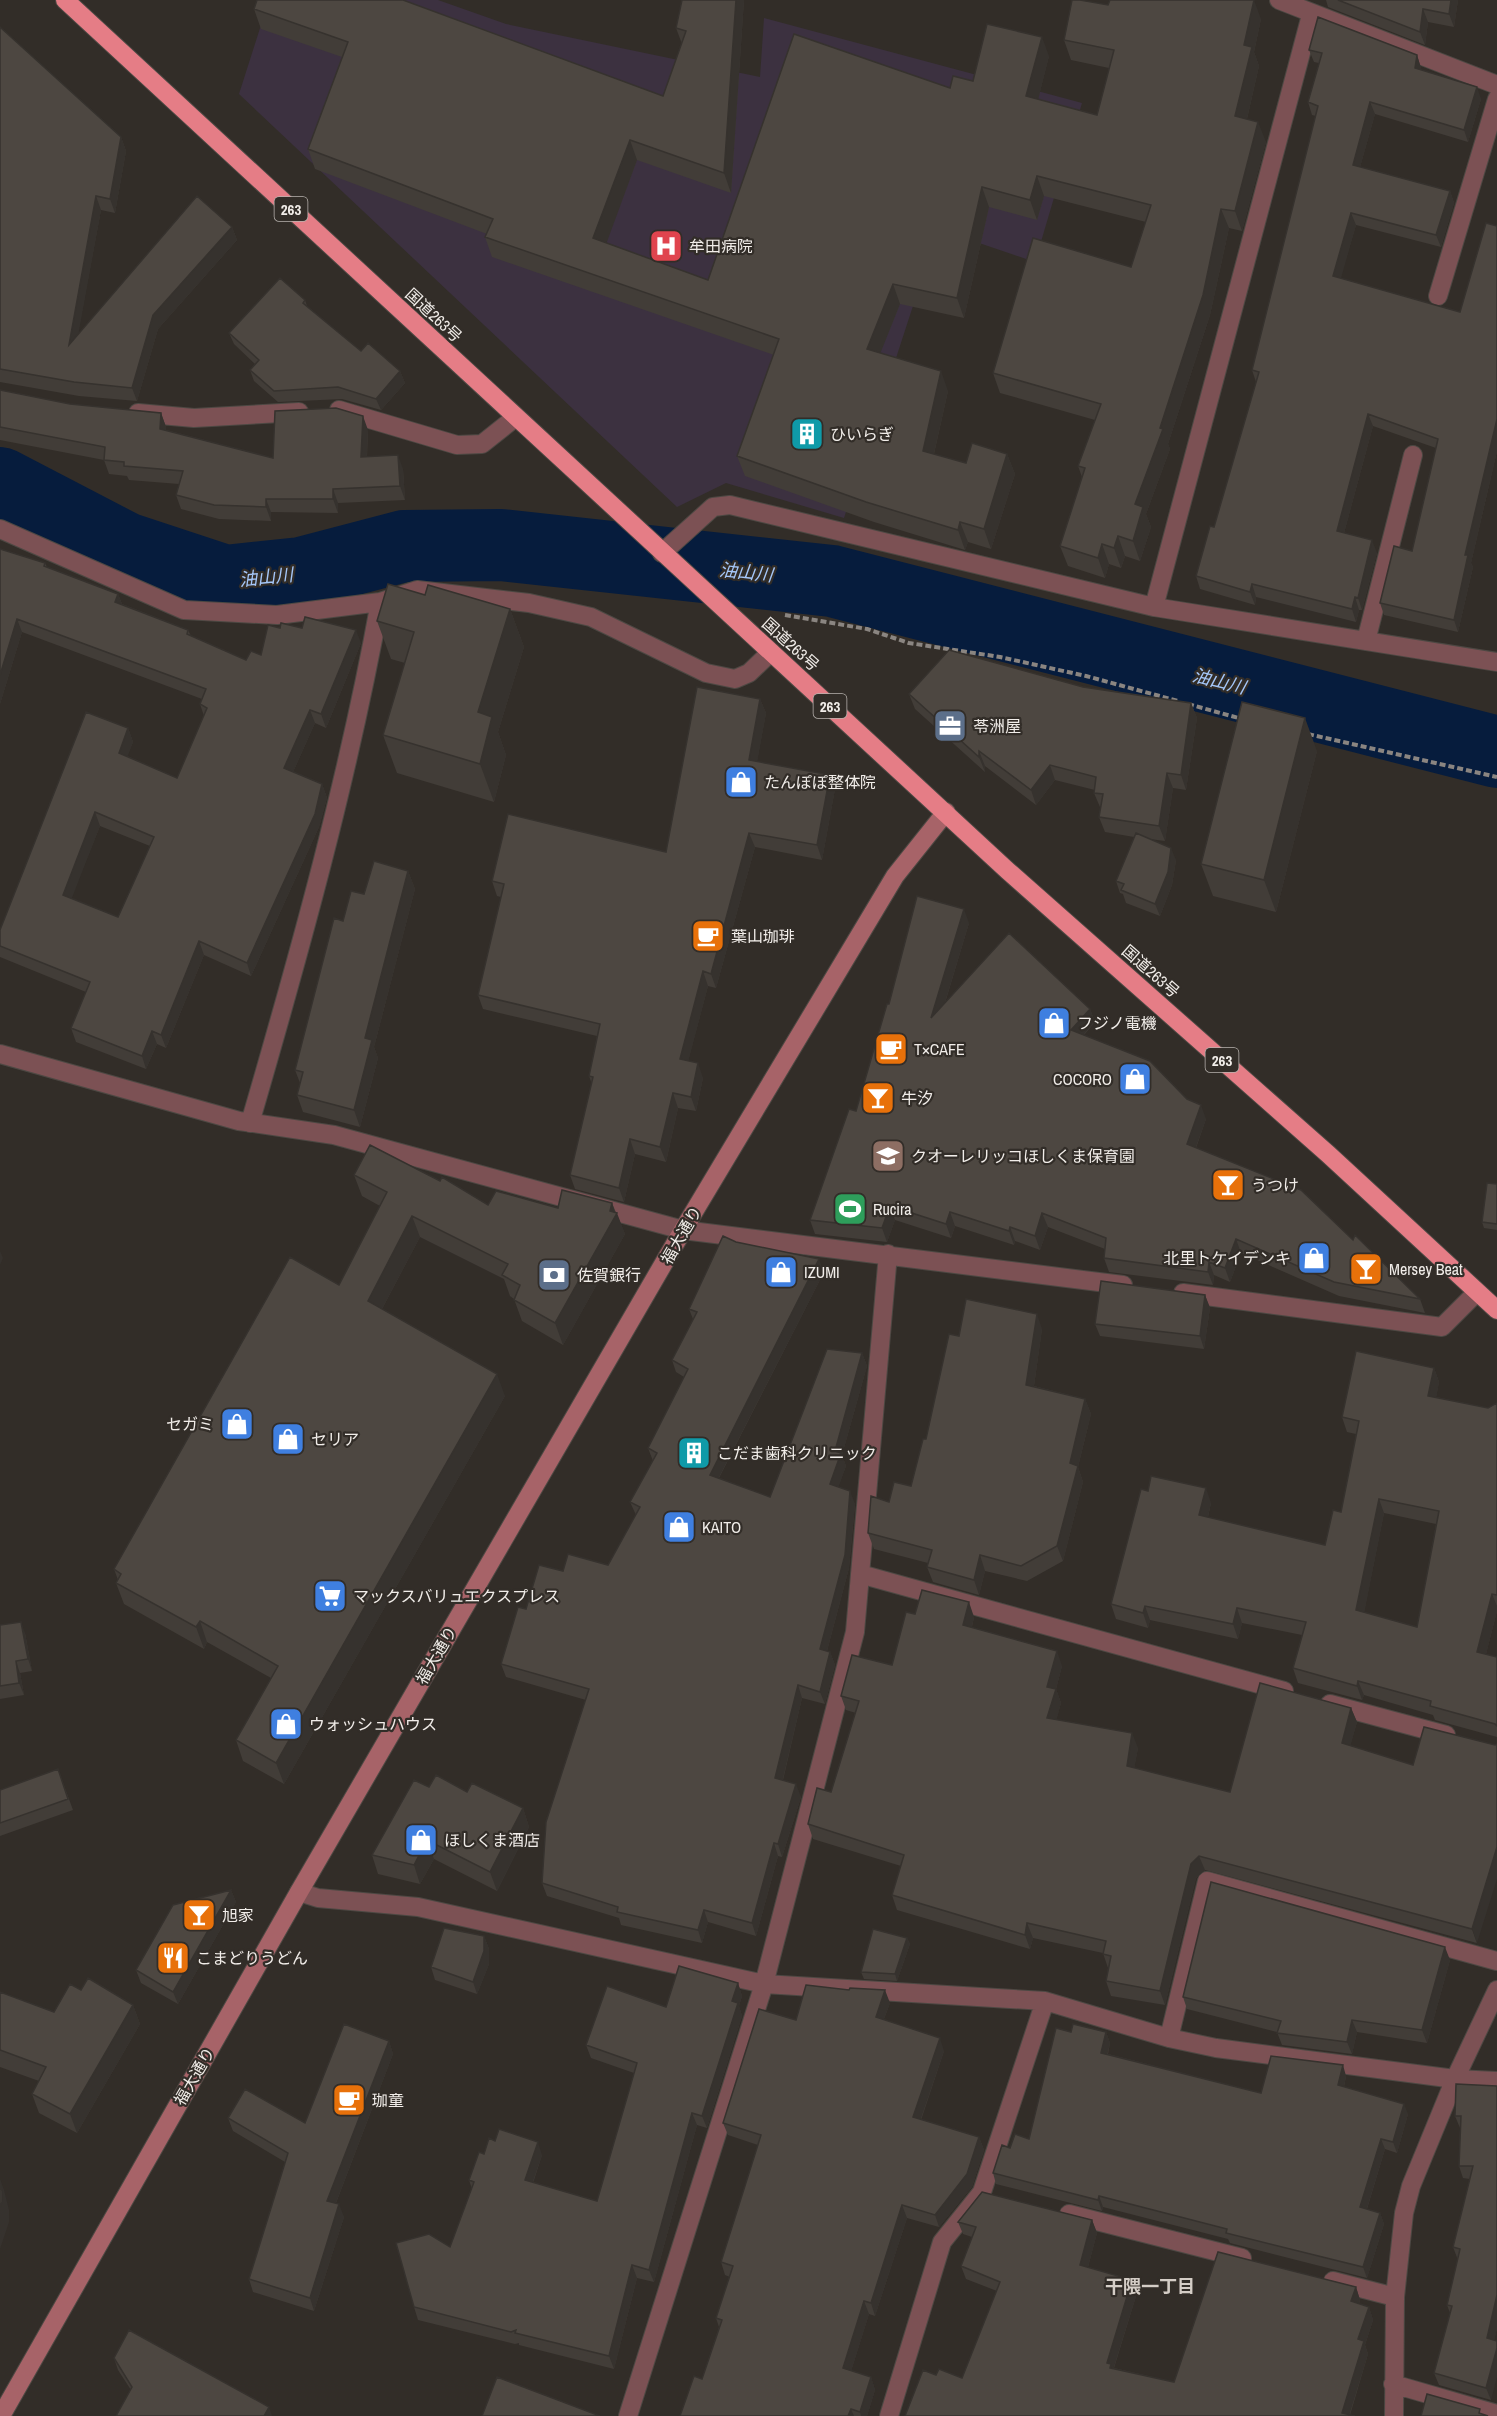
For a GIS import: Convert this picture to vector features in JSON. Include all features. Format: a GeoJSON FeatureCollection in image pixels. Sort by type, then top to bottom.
{"type":"FeatureCollection","features":[{"type":"Feature","properties":{"kind":"highway","name":"国道263号"},"geometry":{"type":"LineString","coordinates":[[65,0],[617,512],[946,813],[1328,1154],[1497,1310]]}},
{"type":"Feature","properties":{"kind":"street"},"geometry":{"type":"LineString","coordinates":[[1279,0],[1311,15],[1497,85]]}},
{"type":"Feature","properties":{"kind":"street"},"geometry":{"type":"LineString","coordinates":[[1154,607],[1311,15]]}},
{"type":"Feature","properties":{"kind":"street"},"geometry":{"type":"LineString","coordinates":[[1438,296],[1497,99]]}},
{"type":"Feature","properties":{"kind":"street"},"geometry":{"type":"LineString","coordinates":[[124,412],[194,418],[342,410],[457,445],[482,444],[516,417]]}},
{"type":"Feature","properties":{"kind":"street"},"geometry":{"type":"LineString","coordinates":[[1366,641],[1413,455]]}},
{"type":"Feature","properties":{"kind":"street"},"geometry":{"type":"LineString","coordinates":[[662,553],[713,507],[730,505],[1154,607],[1497,662]]}},
{"type":"Feature","properties":{"kind":"street"},"geometry":{"type":"LineString","coordinates":[[0,529],[184,610],[277,615],[380,602],[417,590],[529,603],[591,617],[706,673],[735,679],[749,673],[771,652]]}},
{"type":"Feature","properties":{"kind":"street"},"geometry":{"type":"LineString","coordinates":[[250,1123],[313,908],[366,683],[380,602]]}},
{"type":"Feature","properties":{"kind":"street","name":"福大通り"},"geometry":{"type":"LineString","coordinates":[[1,2416],[299,1892],[683,1230],[895,876],[946,813]]}},
{"type":"Feature","properties":{"kind":"street"},"geometry":{"type":"LineString","coordinates":[[0,1054],[250,1123],[334,1135],[683,1230],[888,1254],[1135,1287]]}},
{"type":"Feature","properties":{"kind":"street"},"geometry":{"type":"LineString","coordinates":[[628,2416],[764,1984],[855,1632],[888,1254]]}},
{"type":"Feature","properties":{"kind":"street"},"geometry":{"type":"LineString","coordinates":[[1171,1291],[1442,1327],[1477,1292]]}},
{"type":"Feature","properties":{"kind":"street"},"geometry":{"type":"LineString","coordinates":[[860,1574],[1463,1740]]}},
{"type":"Feature","properties":{"kind":"street"},"geometry":{"type":"LineString","coordinates":[[1169,2038],[1207,1881],[1497,1961]]}},
{"type":"Feature","properties":{"kind":"street"},"geometry":{"type":"LineString","coordinates":[[299,1892],[318,1898],[418,1906],[764,1984],[1045,2001],[1169,2038],[1216,2048],[1455,2079],[1497,2081]]}},
{"type":"Feature","properties":{"kind":"street"},"geometry":{"type":"LineString","coordinates":[[1394,2416],[1395,2297],[1404,2213],[1411,2186],[1455,2079],[1497,1990]]}},
{"type":"Feature","properties":{"kind":"street"},"geometry":{"type":"LineString","coordinates":[[889,2416],[942,2242],[988,2194],[1045,2001]]}},
{"type":"Feature","properties":{"kind":"street"},"geometry":{"type":"LineString","coordinates":[[1051,2210],[1257,2262]]}},
{"type":"Feature","properties":{"kind":"street"},"geometry":{"type":"LineString","coordinates":[[1314,2277],[1395,2297]]}},
{"type":"Feature","properties":{"kind":"street"},"geometry":{"type":"LineString","coordinates":[[1393,2384],[1497,2414]]}},
{"type":"Feature","properties":{"kind":"path"},"geometry":{"type":"LineString","coordinates":[[785,615],[867,629],[909,643],[1000,657],[1086,676],[1250,720]]}},
{"type":"Feature","properties":{"kind":"path"},"geometry":{"type":"LineString","coordinates":[[1306,734],[1497,777]]}},
{"type":"Feature","properties":{"kind":"shaded area","name":"牟田病院"},"geometry":{"type":"Polygon","coordinates":[[[269,0],[438,0],[506,24],[760,77],[764,18],[1082,103],[1035,262],[938,229],[844,518],[726,483],[677,507],[239,94],[269,0]]]}},
{"type":"Feature","properties":{"kind":"building","name":"牟田病院"},"geometry":{"type":"Polygon","coordinates":[[[257,0],[403,0],[663,96],[686,31],[676,28],[682,0],[736,0],[724,173],[630,140],[593,238],[708,280],[794,34],[950,88],[953,76],[973,81],[987,24],[1042,37],[1026,96],[1097,115],[1114,50],[1064,40],[1072,0],[1108,5],[1110,0],[1254,0],[1244,45],[1252,47],[1235,116],[1258,122],[1235,211],[1221,209],[1203,295],[1160,428],[1163,429],[1135,504],[1143,507],[1133,541],[1118,536],[1114,548],[1102,544],[1098,558],[1060,546],[1085,468],[1078,466],[1101,404],[993,373],[1033,238],[1131,267],[1151,205],[1037,176],[1030,200],[982,187],[957,298],[893,284],[867,349],[941,371],[923,451],[966,463],[972,443],[1007,454],[984,529],[960,522],[958,530],[866,502],[737,456],[779,339],[485,237],[493,219],[308,149],[348,42],[254,9],[257,0]]]}},
{"type":"Feature","properties":{"kind":"building"},"geometry":{"type":"Polygon","coordinates":[[[1338,0],[1451,0],[1449,14],[1423,9],[1420,32],[1338,0]]]}},
{"type":"Feature","properties":{"kind":"building"},"geometry":{"type":"Polygon","coordinates":[[[1318,17],[1417,55],[1415,68],[1477,87],[1464,130],[1370,102],[1353,165],[1450,191],[1436,235],[1351,213],[1333,276],[1460,312],[1486,223],[1497,226],[1497,419],[1465,555],[1468,555],[1454,620],[1380,603],[1394,546],[1412,551],[1438,439],[1368,414],[1337,531],[1372,540],[1358,598],[1355,597],[1352,609],[1252,584],[1250,592],[1196,576],[1210,526],[1214,527],[1259,372],[1252,370],[1318,106],[1308,102],[1322,53],[1309,50],[1318,17]]]}},
{"type":"Feature","properties":{"kind":"building"},"geometry":{"type":"Polygon","coordinates":[[[0,27],[121,137],[110,199],[96,196],[69,345],[197,196],[232,227],[153,315],[132,388],[74,382],[0,369],[0,27]]]}},
{"type":"Feature","properties":{"kind":"building"},"geometry":{"type":"Polygon","coordinates":[[[280,278],[305,300],[303,303],[361,351],[368,343],[400,371],[376,399],[338,387],[274,391],[250,370],[259,360],[229,333],[280,278]]]}},
{"type":"Feature","properties":{"kind":"building"},"geometry":{"type":"Polygon","coordinates":[[[0,390],[70,404],[161,413],[160,429],[273,458],[275,411],[336,408],[363,416],[361,457],[398,455],[400,486],[333,489],[333,499],[266,499],[266,507],[214,505],[176,495],[183,471],[124,466],[124,462],[104,460],[105,447],[0,427],[0,390]]]}},
{"type":"Feature","properties":{"kind":"building"},"geometry":{"type":"Polygon","coordinates":[[[0,549],[45,563],[44,566],[118,594],[115,602],[188,630],[187,634],[246,660],[251,651],[261,655],[268,625],[280,628],[281,623],[302,628],[305,617],[356,630],[321,714],[310,710],[284,768],[322,784],[315,814],[247,963],[199,941],[161,1035],[152,1031],[142,1056],[71,1028],[90,982],[0,946],[0,930],[86,712],[128,728],[119,753],[177,778],[207,708],[200,704],[206,689],[17,619],[0,675],[0,549]],[[95,812],[63,895],[118,917],[154,837],[95,812]]]}},
{"type":"Feature","properties":{"kind":"building"},"geometry":{"type":"Polygon","coordinates":[[[388,584],[425,595],[428,585],[510,609],[478,712],[492,717],[480,764],[383,735],[414,632],[377,621],[388,584]]]}},
{"type":"Feature","properties":{"kind":"building"},"geometry":{"type":"Polygon","coordinates":[[[949,650],[1083,687],[1191,703],[1181,775],[1167,773],[1159,826],[1099,817],[1103,794],[1094,793],[1096,777],[1050,765],[1031,790],[979,751],[979,757],[909,694],[949,650]]]}},
{"type":"Feature","properties":{"kind":"building"},"geometry":{"type":"Polygon","coordinates":[[[697,687],[760,699],[749,760],[830,775],[817,845],[749,833],[711,974],[703,971],[680,1059],[698,1063],[691,1097],[673,1093],[660,1147],[630,1139],[619,1188],[570,1175],[593,1077],[589,1076],[600,1024],[478,995],[504,884],[492,881],[508,814],[666,852],[697,687]]]}},
{"type":"Feature","properties":{"kind":"building"},"geometry":{"type":"Polygon","coordinates":[[[1242,702],[1305,718],[1264,880],[1201,864],[1242,702]]]}},
{"type":"Feature","properties":{"kind":"building"},"geometry":{"type":"Polygon","coordinates":[[[1136,833],[1171,848],[1168,872],[1155,904],[1121,890],[1124,884],[1116,881],[1136,833]]]}},
{"type":"Feature","properties":{"kind":"building"},"geometry":{"type":"Polygon","coordinates":[[[374,861],[408,871],[365,1038],[372,1040],[354,1110],[297,1095],[303,1072],[295,1070],[334,918],[343,921],[351,891],[364,894],[374,861]]]}},
{"type":"Feature","properties":{"kind":"building"},"geometry":{"type":"Polygon","coordinates":[[[917,896],[964,909],[931,1018],[1009,933],[1090,1009],[1071,1030],[1150,1061],[1187,1099],[1201,1105],[1187,1144],[1301,1190],[1353,1240],[1355,1235],[1420,1299],[1334,1282],[1236,1239],[1225,1268],[1209,1262],[1208,1272],[1104,1258],[1106,1238],[1042,1213],[1035,1236],[1010,1227],[1009,1231],[950,1212],[946,1224],[890,1206],[882,1228],[810,1220],[849,1109],[856,1111],[887,1004],[889,1004],[917,896]]]}},
{"type":"Feature","properties":{"kind":"building"},"geometry":{"type":"Polygon","coordinates":[[[370,1145],[440,1181],[442,1177],[488,1205],[496,1191],[558,1208],[562,1190],[612,1203],[610,1211],[617,1213],[555,1323],[514,1300],[520,1285],[502,1275],[508,1264],[412,1216],[368,1301],[497,1374],[276,1763],[236,1740],[278,1666],[200,1621],[196,1627],[116,1583],[121,1574],[114,1569],[290,1257],[339,1285],[387,1192],[354,1175],[370,1145]]]}},
{"type":"Feature","properties":{"kind":"building"},"geometry":{"type":"Polygon","coordinates":[[[1487,1183],[1497,1184],[1497,1224],[1482,1222],[1487,1183]]]}},
{"type":"Feature","properties":{"kind":"building"},"geometry":{"type":"Polygon","coordinates":[[[723,1236],[736,1242],[819,1259],[710,1475],[770,1497],[827,1349],[862,1353],[835,1451],[841,1453],[830,1484],[850,1491],[845,1555],[820,1649],[830,1652],[820,1692],[798,1685],[775,1778],[796,1784],[778,1844],[774,1843],[752,1923],[704,1910],[698,1930],[617,1912],[618,1907],[542,1883],[546,1822],[589,1689],[501,1664],[518,1607],[526,1609],[539,1565],[563,1571],[568,1554],[608,1565],[640,1507],[630,1502],[657,1453],[648,1448],[688,1369],[672,1360],[697,1312],[689,1309],[723,1236]]]}},
{"type":"Feature","properties":{"kind":"building"},"geometry":{"type":"Polygon","coordinates":[[[1101,1281],[1205,1295],[1200,1336],[1095,1324],[1101,1281]]]}},
{"type":"Feature","properties":{"kind":"building"},"geometry":{"type":"Polygon","coordinates":[[[966,1299],[1037,1314],[1026,1385],[1085,1399],[1070,1463],[1078,1466],[1057,1546],[1021,1566],[980,1555],[974,1580],[927,1567],[932,1550],[868,1533],[871,1496],[889,1502],[894,1482],[911,1486],[923,1439],[926,1439],[949,1334],[959,1336],[966,1299]]]}},
{"type":"Feature","properties":{"kind":"building"},"geometry":{"type":"Polygon","coordinates":[[[1356,1351],[1434,1368],[1428,1396],[1488,1408],[1497,1403],[1497,1595],[1492,1594],[1477,1652],[1497,1657],[1497,1726],[1430,1706],[1431,1701],[1358,1681],[1357,1686],[1293,1668],[1306,1622],[1237,1608],[1233,1624],[1145,1606],[1143,1613],[1111,1604],[1141,1489],[1148,1491],[1151,1476],[1206,1488],[1199,1515],[1325,1545],[1333,1510],[1341,1512],[1359,1421],[1342,1417],[1356,1351]],[[1379,1499],[1356,1610],[1417,1627],[1439,1511],[1379,1499]]]}},
{"type":"Feature","properties":{"kind":"building"},"geometry":{"type":"Polygon","coordinates":[[[922,1590],[969,1602],[963,1625],[1057,1651],[1047,1687],[1056,1689],[1047,1718],[1132,1733],[1127,1766],[1230,1792],[1260,1683],[1351,1708],[1342,1743],[1413,1765],[1424,1727],[1497,1744],[1497,1847],[1472,1929],[1199,1856],[1191,1864],[1160,1991],[1106,1981],[1111,1956],[1103,1954],[1106,1941],[1027,1923],[1025,1935],[892,1895],[904,1855],[808,1824],[817,1788],[831,1792],[859,1701],[841,1696],[852,1655],[892,1665],[906,1612],[915,1614],[922,1590]]]}},
{"type":"Feature","properties":{"kind":"building"},"geometry":{"type":"Polygon","coordinates":[[[21,1622],[28,1659],[16,1661],[19,1683],[0,1686],[0,1625],[21,1622]]]}},
{"type":"Feature","properties":{"kind":"building"},"geometry":{"type":"Polygon","coordinates":[[[58,1769],[68,1799],[0,1823],[0,1790],[58,1769]]]}},
{"type":"Feature","properties":{"kind":"building"},"geometry":{"type":"Polygon","coordinates":[[[436,1775],[467,1792],[472,1783],[523,1808],[490,1872],[427,1840],[414,1865],[372,1855],[414,1780],[429,1787],[436,1775]]]}},
{"type":"Feature","properties":{"kind":"building"},"geometry":{"type":"Polygon","coordinates":[[[1211,1882],[1445,1947],[1422,2030],[1352,2020],[1347,2042],[1277,2033],[1281,2021],[1183,1997],[1211,1882]]]}},
{"type":"Feature","properties":{"kind":"building"},"geometry":{"type":"Polygon","coordinates":[[[231,1890],[173,1992],[136,1970],[173,1905],[231,1890]]]}},
{"type":"Feature","properties":{"kind":"building"},"geometry":{"type":"Polygon","coordinates":[[[444,1928],[484,1936],[484,1951],[473,1982],[431,1967],[444,1928]]]}},
{"type":"Feature","properties":{"kind":"building"},"geometry":{"type":"Polygon","coordinates":[[[873,1929],[907,1938],[895,1974],[861,1972],[873,1929]]]}},
{"type":"Feature","properties":{"kind":"building"},"geometry":{"type":"Polygon","coordinates":[[[679,1966],[738,1983],[732,2001],[738,2003],[702,2116],[692,2113],[649,2270],[632,2265],[609,2356],[515,2333],[516,2330],[511,2332],[414,2307],[396,2243],[429,2234],[450,2247],[474,2182],[469,2180],[479,2152],[484,2154],[489,2138],[495,2141],[499,2129],[538,2142],[525,2180],[597,2201],[637,2063],[586,2045],[607,1986],[666,2007],[679,1966]]]}},
{"type":"Feature","properties":{"kind":"building"},"geometry":{"type":"Polygon","coordinates":[[[88,1978],[133,2005],[70,2114],[32,2094],[46,2067],[0,2050],[0,1992],[54,2012],[70,1984],[81,1990],[88,1978]]]}},
{"type":"Feature","properties":{"kind":"building"},"geometry":{"type":"Polygon","coordinates":[[[806,1985],[849,1990],[850,1988],[885,1990],[876,2017],[940,2038],[913,2117],[979,2137],[967,2174],[935,2215],[902,2205],[871,2303],[864,2301],[843,2368],[871,2377],[860,2412],[851,2409],[848,2416],[680,2416],[694,2376],[702,2379],[722,2320],[716,2318],[733,2266],[721,2262],[761,2135],[723,2123],[759,2009],[796,2020],[806,1985]]]}},
{"type":"Feature","properties":{"kind":"building"},"geometry":{"type":"Polygon","coordinates":[[[344,2024],[389,2041],[327,2201],[339,2204],[310,2298],[249,2279],[288,2153],[228,2118],[245,2089],[305,2123],[344,2024]]]}},
{"type":"Feature","properties":{"kind":"building"},"geometry":{"type":"Polygon","coordinates":[[[1073,2024],[1106,2032],[1101,2053],[1261,2093],[1271,2056],[1343,2065],[1338,2085],[1404,2104],[1393,2142],[1381,2139],[1360,2207],[1380,2213],[1363,2267],[1226,2233],[1227,2229],[1099,2196],[1098,2200],[993,2173],[1002,2145],[1010,2148],[1015,2134],[1029,2139],[1056,2028],[1071,2032],[1073,2024]]]}},
{"type":"Feature","properties":{"kind":"building"},"geometry":{"type":"Polygon","coordinates":[[[1456,2084],[1497,2086],[1497,2295],[1487,2338],[1497,2341],[1497,2348],[1486,2388],[1434,2373],[1452,2306],[1447,2305],[1460,2249],[1453,2247],[1473,2166],[1459,2166],[1461,2116],[1455,2116],[1456,2084]]]}},
{"type":"Feature","properties":{"kind":"building"},"geometry":{"type":"Polygon","coordinates":[[[0,2183],[2,2202],[0,2207],[0,2183]]]}},
{"type":"Feature","properties":{"kind":"building"},"geometry":{"type":"Polygon","coordinates":[[[982,2192],[1092,2220],[1080,2265],[1132,2280],[1107,2363],[1111,2364],[1110,2368],[1174,2382],[1218,2252],[1356,2287],[1351,2301],[1369,2307],[1358,2339],[1364,2341],[1342,2413],[1355,2416],[905,2416],[923,2370],[936,2375],[939,2369],[962,2378],[1000,2282],[961,2266],[976,2227],[958,2222],[982,2192]]]}},
{"type":"Feature","properties":{"kind":"building"},"geometry":{"type":"Polygon","coordinates":[[[129,2330],[269,2407],[264,2416],[116,2416],[132,2387],[114,2358],[129,2330]]]}},
{"type":"Feature","properties":{"kind":"building"},"geometry":{"type":"Polygon","coordinates":[[[497,2377],[600,2416],[482,2416],[497,2377]]]}},
{"type":"Feature","properties":{"kind":"building"},"geometry":{"type":"Polygon","coordinates":[[[1427,2394],[1480,2409],[1479,2413],[1488,2416],[1421,2416],[1427,2394]]]}},
{"type":"Feature","properties":{"kind":"waterway","name":"油山川"},"geometry":{"type":"LineString","coordinates":[[0,483],[125,548],[225,581],[301,573],[404,546],[501,545],[832,581],[1497,752]]}},
{"type":"Feature","properties":{"kind":"place","name":"牟田病院"},"geometry":{"type":"Point","coordinates":[666,246]}},
{"type":"Feature","properties":{"kind":"place","name":"ひいらぎ"},"geometry":{"type":"Point","coordinates":[807,434]}},
{"type":"Feature","properties":{"kind":"place","name":"苓洲屋"},"geometry":{"type":"Point","coordinates":[950,726]}},
{"type":"Feature","properties":{"kind":"place","name":"たんぽぽ整体院"},"geometry":{"type":"Point","coordinates":[741,782]}},
{"type":"Feature","properties":{"kind":"place","name":"葉山珈琲"},"geometry":{"type":"Point","coordinates":[708,936]}},
{"type":"Feature","properties":{"kind":"place","name":"フジノ電機"},"geometry":{"type":"Point","coordinates":[1054,1023]}},
{"type":"Feature","properties":{"kind":"place","name":"T×CAFE"},"geometry":{"type":"Point","coordinates":[891,1049]}},
{"type":"Feature","properties":{"kind":"place","name":"COCORO"},"geometry":{"type":"Point","coordinates":[1135,1079]}},
{"type":"Feature","properties":{"kind":"place","name":"牛汐"},"geometry":{"type":"Point","coordinates":[878,1098]}},
{"type":"Feature","properties":{"kind":"place","name":"クオーレリッコほしくま保育園"},"geometry":{"type":"Point","coordinates":[888,1156]}},
{"type":"Feature","properties":{"kind":"place","name":"うつけ"},"geometry":{"type":"Point","coordinates":[1228,1185]}},
{"type":"Feature","properties":{"kind":"place","name":"Rucira"},"geometry":{"type":"Point","coordinates":[850,1209]}},
{"type":"Feature","properties":{"kind":"place","name":"北里トケイデンキ"},"geometry":{"type":"Point","coordinates":[1314,1258]}},
{"type":"Feature","properties":{"kind":"place","name":"Mersey Beat"},"geometry":{"type":"Point","coordinates":[1366,1269]}},
{"type":"Feature","properties":{"kind":"place","name":"IZUMI"},"geometry":{"type":"Point","coordinates":[781,1272]}},
{"type":"Feature","properties":{"kind":"place","name":"佐賀銀行"},"geometry":{"type":"Point","coordinates":[554,1275]}},
{"type":"Feature","properties":{"kind":"place","name":"セガミ"},"geometry":{"type":"Point","coordinates":[237,1424]}},
{"type":"Feature","properties":{"kind":"place","name":"セリア"},"geometry":{"type":"Point","coordinates":[288,1439]}},
{"type":"Feature","properties":{"kind":"place","name":"こだま歯科クリニック"},"geometry":{"type":"Point","coordinates":[694,1453]}},
{"type":"Feature","properties":{"kind":"place","name":"KAITO"},"geometry":{"type":"Point","coordinates":[679,1527]}},
{"type":"Feature","properties":{"kind":"place","name":"マックスバリュエクスプレス"},"geometry":{"type":"Point","coordinates":[330,1596]}},
{"type":"Feature","properties":{"kind":"place","name":"ウォッシュハウス"},"geometry":{"type":"Point","coordinates":[286,1724]}},
{"type":"Feature","properties":{"kind":"place","name":"ほしくま酒店"},"geometry":{"type":"Point","coordinates":[421,1840]}},
{"type":"Feature","properties":{"kind":"place","name":"旭家"},"geometry":{"type":"Point","coordinates":[199,1915]}},
{"type":"Feature","properties":{"kind":"place","name":"こまどりうどん"},"geometry":{"type":"Point","coordinates":[173,1958]}},
{"type":"Feature","properties":{"kind":"place","name":"珈童"},"geometry":{"type":"Point","coordinates":[349,2100]}},
{"type":"Feature","properties":{"kind":"district","name":"干隈一丁目"},"geometry":{"type":"Point","coordinates":[1150,2286]}}]}
